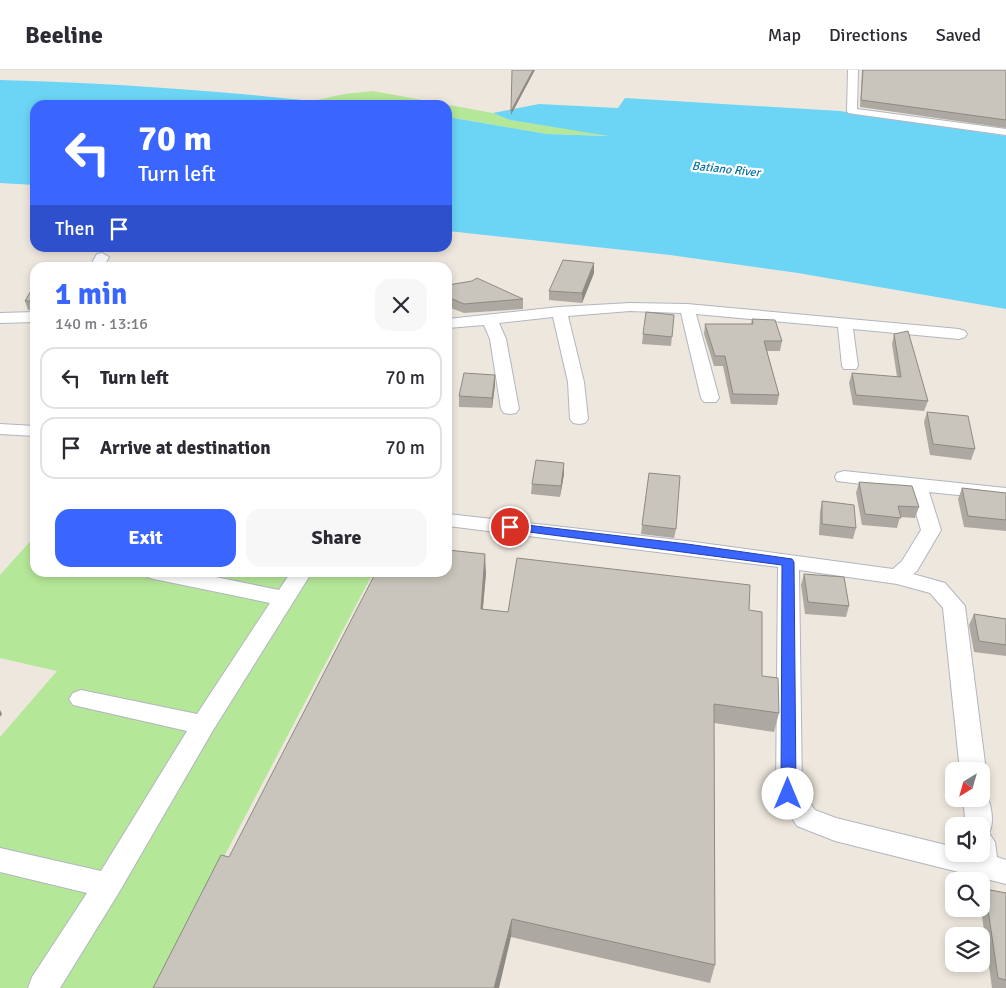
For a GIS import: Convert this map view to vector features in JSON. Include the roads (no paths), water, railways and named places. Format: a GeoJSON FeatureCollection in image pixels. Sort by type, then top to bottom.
{"type":"FeatureCollection","features":[{"type":"Feature","properties":{"kind":"street"},"geometry":{"type":"LineString","coordinates":[[853,70],[852,111],[1006,132]]}},
{"type":"Feature","properties":{"kind":"street"},"geometry":{"type":"LineString","coordinates":[[452,324],[559,312],[630,307],[687,309],[959,334]]}},
{"type":"Feature","properties":{"kind":"street"},"geometry":{"type":"LineString","coordinates":[[687,309],[710,398]]}},
{"type":"Feature","properties":{"kind":"street"},"geometry":{"type":"LineString","coordinates":[[559,312],[576,382],[579,419]]}},
{"type":"Feature","properties":{"kind":"street"},"geometry":{"type":"LineString","coordinates":[[0,318],[30,316]]}},
{"type":"Feature","properties":{"kind":"street"},"geometry":{"type":"LineString","coordinates":[[490,320],[498,339],[510,409]]}},
{"type":"Feature","properties":{"kind":"street"},"geometry":{"type":"LineString","coordinates":[[845,324],[850,366]]}},
{"type":"Feature","properties":{"kind":"street"},"geometry":{"type":"LineString","coordinates":[[0,429],[30,431]]}},
{"type":"Feature","properties":{"kind":"street"},"geometry":{"type":"LineString","coordinates":[[844,477],[1006,494]]}},
{"type":"Feature","properties":{"kind":"street"},"geometry":{"type":"LineString","coordinates":[[897,577],[910,566],[931,530],[917,485]]}},
{"type":"Feature","properties":{"kind":"street"},"geometry":{"type":"LineString","coordinates":[[452,520],[678,546],[897,577],[937,588],[954,606],[972,762]]}},
{"type":"Feature","properties":{"kind":"street"},"geometry":{"type":"LineString","coordinates":[[788,562],[788,794],[806,818],[834,829],[945,851]]}},
{"type":"Feature","properties":{"kind":"street"},"geometry":{"type":"LineString","coordinates":[[178,577],[285,599]]}},
{"type":"Feature","properties":{"kind":"street"},"geometry":{"type":"LineString","coordinates":[[42,988],[108,885],[203,725],[299,577]]}},
{"type":"Feature","properties":{"kind":"street"},"geometry":{"type":"LineString","coordinates":[[80,699],[203,725]]}},
{"type":"Feature","properties":{"kind":"street"},"geometry":{"type":"LineString","coordinates":[[0,860],[108,885]]}},
{"type":"Feature","properties":{"kind":"water"},"geometry":{"type":"Polygon","coordinates":[[[0,80],[88,83],[302,100],[30,100],[30,185],[0,183],[0,80]]]}},
{"type":"Feature","properties":{"kind":"water","name":"Batiano River"},"geometry":{"type":"Polygon","coordinates":[[[625,98],[840,111],[1006,136],[1006,309],[798,273],[670,255],[452,231],[452,118],[547,134],[609,136],[510,120],[493,113],[539,104],[618,108],[625,98]]]}}]}
